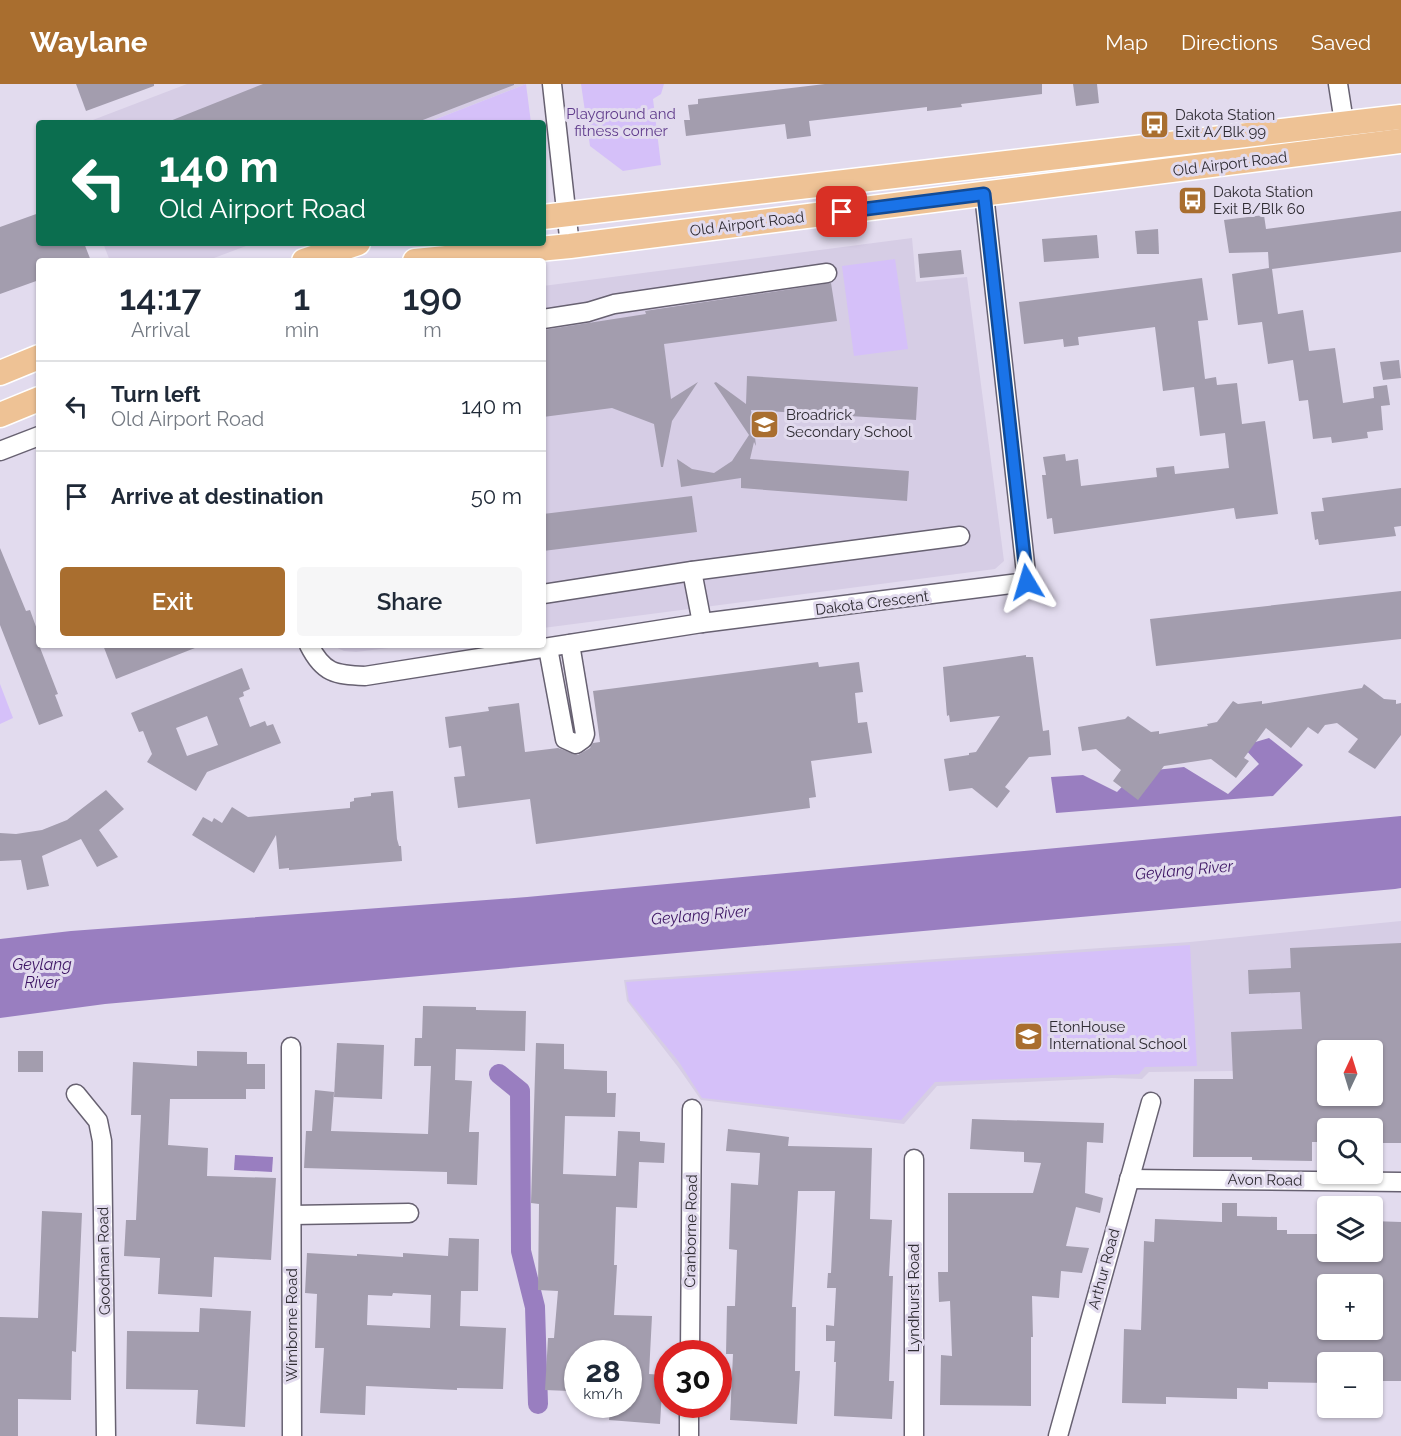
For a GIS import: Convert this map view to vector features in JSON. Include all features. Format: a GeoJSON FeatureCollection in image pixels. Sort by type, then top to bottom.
{"type":"FeatureCollection","features":[{"type":"Feature","properties":{"kind":"main road","name":"Old Airport Road"},"geometry":{"type":"LineString","coordinates":[[546,218],[1401,117]]}},
{"type":"Feature","properties":{"kind":"main road","name":"Old Airport Road"},"geometry":{"type":"LineString","coordinates":[[446,258],[570,246],[1401,141]]}},
{"type":"Feature","properties":{"kind":"main road"},"geometry":{"type":"LineString","coordinates":[[313,258],[349,246]]}},
{"type":"Feature","properties":{"kind":"main road"},"geometry":{"type":"LineString","coordinates":[[0,372],[36,358]]}},
{"type":"Feature","properties":{"kind":"main road"},"geometry":{"type":"LineString","coordinates":[[0,415],[36,400]]}},
{"type":"Feature","properties":{"kind":"street"},"geometry":{"type":"LineString","coordinates":[[552,84],[570,246]]}},
{"type":"Feature","properties":{"kind":"street"},"geometry":{"type":"LineString","coordinates":[[1338,84],[1347,149]]}},
{"type":"Feature","properties":{"kind":"street","name":"Dakota Crescent"},"geometry":{"type":"LineString","coordinates":[[311,648],[330,672],[346,676],[365,676],[702,623],[1027,582],[984,194]]}},
{"type":"Feature","properties":{"kind":"street"},"geometry":{"type":"LineString","coordinates":[[546,319],[588,312],[614,304],[827,273]]}},
{"type":"Feature","properties":{"kind":"street"},"geometry":{"type":"LineString","coordinates":[[0,451],[36,437]]}},
{"type":"Feature","properties":{"kind":"street"},"geometry":{"type":"LineString","coordinates":[[546,594],[692,571],[960,536]]}},
{"type":"Feature","properties":{"kind":"street"},"geometry":{"type":"LineString","coordinates":[[692,571],[702,623]]}},
{"type":"Feature","properties":{"kind":"street"},"geometry":{"type":"LineString","coordinates":[[548,648],[565,739],[576,744],[583,739],[591,726],[570,644]]}},
{"type":"Feature","properties":{"kind":"street","name":"Wimborne Road"},"geometry":{"type":"LineString","coordinates":[[291,1047],[292,1436]]}},
{"type":"Feature","properties":{"kind":"street","name":"Goodman Road"},"geometry":{"type":"LineString","coordinates":[[76,1094],[98,1121],[102,1141],[106,1436]]}},
{"type":"Feature","properties":{"kind":"street","name":"Arthur Road"},"geometry":{"type":"LineString","coordinates":[[1058,1436],[1151,1102]]}},
{"type":"Feature","properties":{"kind":"street","name":"Cranborne Road"},"geometry":{"type":"LineString","coordinates":[[690,1340],[692,1109]]}},
{"type":"Feature","properties":{"kind":"street","name":"Lyndhurst Road"},"geometry":{"type":"LineString","coordinates":[[914,1159],[914,1436]]}},
{"type":"Feature","properties":{"kind":"street","name":"Avon Road"},"geometry":{"type":"LineString","coordinates":[[1129,1179],[1401,1182]]}},
{"type":"Feature","properties":{"kind":"street"},"geometry":{"type":"LineString","coordinates":[[292,1215],[409,1213]]}},
{"type":"Feature","properties":{"kind":"street"},"geometry":{"type":"LineString","coordinates":[[689,1418],[689,1436]]}},
{"type":"Feature","properties":{"kind":"shaded area"},"geometry":{"type":"Polygon","coordinates":[[[187,84],[526,84],[434,120],[93,120],[187,84]]]}},
{"type":"Feature","properties":{"kind":"shaded area","name":"Broadrick Secondary School"},"geometry":{"type":"Polygon","coordinates":[[[912,238],[916,282],[967,277],[1004,561],[995,569],[546,628],[546,286],[912,238]]]}},
{"type":"Feature","properties":{"kind":"shaded area"},"geometry":{"type":"Polygon","coordinates":[[[104,246],[246,246],[214,258],[109,258],[104,246]]]}},
{"type":"Feature","properties":{"kind":"shaded area"},"geometry":{"type":"Polygon","coordinates":[[[338,648],[389,648],[356,652],[338,648]]]}},
{"type":"Feature","properties":{"kind":"shaded area","name":"EtonHouse International School"},"geometry":{"type":"Polygon","coordinates":[[[1401,921],[1401,1069],[1383,1070],[1383,1040],[1317,1040],[1317,1070],[1149,1072],[1142,1079],[1112,1078],[937,1086],[904,1124],[701,1100],[627,1001],[624,980],[1190,942],[1401,921]]]}},
{"type":"Feature","properties":{"kind":"green space"},"geometry":{"type":"Polygon","coordinates":[[[526,84],[531,120],[434,120],[526,84]]]}},
{"type":"Feature","properties":{"kind":"green space","name":"Playground and fitness corner"},"geometry":{"type":"Polygon","coordinates":[[[581,84],[664,84],[661,94],[653,99],[661,165],[623,171],[590,146],[581,84]]]}},
{"type":"Feature","properties":{"kind":"green space"},"geometry":{"type":"Polygon","coordinates":[[[895,259],[908,349],[854,356],[842,266],[895,259]]]}},
{"type":"Feature","properties":{"kind":"green space"},"geometry":{"type":"Polygon","coordinates":[[[0,684],[13,718],[0,724],[0,684]]]}},
{"type":"Feature","properties":{"kind":"green space","name":"EtonHouse International School"},"geometry":{"type":"Polygon","coordinates":[[[1190,945],[1197,1066],[1145,1067],[1139,1074],[935,1082],[901,1120],[702,1098],[679,1062],[629,1001],[626,982],[1190,945]]]}},
{"type":"Feature","properties":{"kind":"water"},"geometry":{"type":"Polygon","coordinates":[[[1269,738],[1303,765],[1273,796],[1056,813],[1051,777],[1083,775],[1117,792],[1136,772],[1184,767],[1228,794],[1259,764],[1242,746],[1269,738]]]}},
{"type":"Feature","properties":{"kind":"water","name":"Geylang River"},"geometry":{"type":"Polygon","coordinates":[[[1401,816],[1401,888],[1395,889],[105,1004],[0,1018],[0,939],[71,931],[527,897],[1401,816]]]}},
{"type":"Feature","properties":{"kind":"water"},"geometry":{"type":"Polygon","coordinates":[[[235,1155],[273,1157],[272,1172],[234,1170],[235,1155]]]}},
{"type":"Feature","properties":{"kind":"building"},"geometry":{"type":"Polygon","coordinates":[[[76,84],[154,84],[154,86],[86,111],[76,84]]]}},
{"type":"Feature","properties":{"kind":"building"},"geometry":{"type":"Polygon","coordinates":[[[263,84],[514,84],[423,120],[173,120],[263,84]]]}},
{"type":"Feature","properties":{"kind":"building"},"geometry":{"type":"Polygon","coordinates":[[[825,84],[1042,84],[1042,94],[961,104],[962,107],[927,111],[927,107],[809,121],[811,136],[787,139],[785,124],[686,136],[684,120],[690,120],[688,105],[698,104],[698,99],[825,84]]]}},
{"type":"Feature","properties":{"kind":"building"},"geometry":{"type":"Polygon","coordinates":[[[1073,84],[1097,84],[1099,103],[1076,106],[1073,84]]]}},
{"type":"Feature","properties":{"kind":"building"},"geometry":{"type":"Polygon","coordinates":[[[1401,211],[1401,252],[1272,269],[1278,314],[1303,310],[1309,351],[1335,348],[1343,403],[1374,398],[1373,387],[1387,385],[1390,405],[1381,406],[1383,430],[1367,432],[1368,438],[1332,443],[1331,437],[1313,439],[1308,400],[1299,401],[1293,360],[1268,364],[1262,322],[1238,325],[1232,274],[1269,268],[1268,252],[1229,253],[1224,220],[1264,215],[1266,229],[1401,211]]]}},
{"type":"Feature","properties":{"kind":"building"},"geometry":{"type":"Polygon","coordinates":[[[36,214],[36,246],[85,246],[90,258],[36,258],[36,281],[0,294],[0,227],[36,214]]]}},
{"type":"Feature","properties":{"kind":"building"},"geometry":{"type":"Polygon","coordinates":[[[1158,229],[1159,254],[1137,254],[1135,231],[1158,229]]]}},
{"type":"Feature","properties":{"kind":"building"},"geometry":{"type":"Polygon","coordinates":[[[1097,235],[1099,258],[1044,262],[1042,239],[1097,235]]]}},
{"type":"Feature","properties":{"kind":"building"},"geometry":{"type":"Polygon","coordinates":[[[961,250],[964,274],[920,278],[918,254],[961,250]]]}},
{"type":"Feature","properties":{"kind":"building"},"geometry":{"type":"Polygon","coordinates":[[[1202,278],[1208,320],[1198,321],[1205,379],[1216,377],[1217,385],[1237,383],[1242,424],[1265,421],[1278,514],[1236,519],[1234,508],[1054,534],[1052,518],[1047,519],[1042,475],[1046,475],[1043,457],[1065,454],[1066,461],[1078,459],[1081,486],[1157,477],[1156,468],[1174,466],[1175,474],[1229,468],[1225,433],[1200,436],[1194,387],[1163,391],[1155,327],[1078,337],[1079,345],[1064,347],[1063,339],[1024,344],[1019,302],[1202,278]]]}},
{"type":"Feature","properties":{"kind":"building"},"geometry":{"type":"Polygon","coordinates":[[[831,283],[837,321],[664,344],[671,399],[698,382],[672,421],[663,467],[661,467],[654,424],[612,408],[546,417],[546,330],[646,314],[645,311],[831,283]]]}},
{"type":"Feature","properties":{"kind":"building"},"geometry":{"type":"Polygon","coordinates":[[[1399,360],[1401,378],[1383,380],[1380,362],[1399,360]]]}},
{"type":"Feature","properties":{"kind":"building"},"geometry":{"type":"Polygon","coordinates":[[[747,376],[918,387],[916,420],[751,410],[754,428],[756,424],[758,425],[755,437],[756,446],[754,442],[750,459],[909,471],[907,501],[741,488],[741,478],[681,487],[677,459],[692,469],[714,473],[732,461],[749,435],[714,383],[716,382],[746,404],[747,376]]]}},
{"type":"Feature","properties":{"kind":"building"},"geometry":{"type":"Polygon","coordinates":[[[1401,488],[1401,526],[1394,527],[1396,536],[1319,545],[1318,539],[1315,540],[1311,512],[1324,511],[1322,498],[1401,488]]]}},
{"type":"Feature","properties":{"kind":"building"},"geometry":{"type":"Polygon","coordinates":[[[692,496],[697,532],[546,551],[546,514],[692,496]]]}},
{"type":"Feature","properties":{"kind":"building"},"geometry":{"type":"Polygon","coordinates":[[[0,548],[26,611],[30,610],[36,627],[36,648],[40,648],[58,694],[55,695],[63,716],[39,725],[0,625],[0,548]]]}},
{"type":"Feature","properties":{"kind":"building"},"geometry":{"type":"Polygon","coordinates":[[[1401,591],[1401,639],[1156,666],[1150,619],[1401,591]]]}},
{"type":"Feature","properties":{"kind":"building"},"geometry":{"type":"Polygon","coordinates":[[[104,648],[195,648],[116,679],[104,648]]]}},
{"type":"Feature","properties":{"kind":"building"},"geometry":{"type":"Polygon","coordinates":[[[1026,655],[1026,657],[1033,657],[1043,731],[1049,730],[1051,755],[1029,757],[1005,787],[1010,791],[997,808],[972,788],[949,791],[944,759],[976,752],[1000,716],[950,722],[949,715],[947,716],[943,667],[1026,655]]]}},
{"type":"Feature","properties":{"kind":"building"},"geometry":{"type":"Polygon","coordinates":[[[818,662],[819,667],[859,662],[863,692],[855,693],[858,723],[867,722],[872,753],[811,761],[816,797],[809,798],[810,808],[536,844],[530,799],[458,808],[454,777],[465,776],[461,746],[449,748],[445,717],[489,711],[488,707],[519,703],[525,752],[558,748],[578,755],[590,748],[593,743],[600,742],[593,691],[818,662]]]}},
{"type":"Feature","properties":{"kind":"building"},"geometry":{"type":"Polygon","coordinates":[[[242,668],[250,689],[243,692],[244,696],[239,698],[250,727],[265,721],[267,726],[273,724],[281,743],[207,772],[196,791],[147,762],[152,754],[143,731],[139,732],[131,713],[242,668]],[[207,716],[176,728],[187,756],[218,745],[207,716]]]}},
{"type":"Feature","properties":{"kind":"building"},"geometry":{"type":"Polygon","coordinates":[[[1364,684],[1384,699],[1396,700],[1396,704],[1401,703],[1401,735],[1375,769],[1348,752],[1358,739],[1337,723],[1325,725],[1318,734],[1308,727],[1291,748],[1266,728],[1244,758],[1249,761],[1236,778],[1211,759],[1164,766],[1138,800],[1113,781],[1121,770],[1096,749],[1082,751],[1078,727],[1125,719],[1128,716],[1151,732],[1159,731],[1159,734],[1208,726],[1207,724],[1217,722],[1233,701],[1238,704],[1262,701],[1262,704],[1362,688],[1364,684]]]}},
{"type":"Feature","properties":{"kind":"building"},"geometry":{"type":"Polygon","coordinates":[[[106,790],[124,809],[99,830],[118,857],[97,867],[81,839],[42,856],[49,886],[27,890],[21,860],[0,861],[0,833],[16,834],[42,830],[67,820],[106,790]]]}},
{"type":"Feature","properties":{"kind":"building"},"geometry":{"type":"Polygon","coordinates":[[[393,791],[397,839],[401,846],[402,861],[279,869],[276,835],[254,873],[192,835],[203,817],[212,822],[214,818],[222,823],[232,807],[248,817],[350,808],[350,802],[354,801],[354,798],[371,796],[371,793],[393,791]]]}},
{"type":"Feature","properties":{"kind":"building"},"geometry":{"type":"Polygon","coordinates":[[[1401,943],[1401,1143],[1383,1143],[1383,1118],[1317,1118],[1317,1142],[1312,1142],[1312,1161],[1252,1160],[1252,1157],[1193,1157],[1194,1079],[1233,1079],[1231,1032],[1302,1029],[1300,992],[1249,994],[1248,970],[1291,968],[1290,948],[1401,943]]]}},
{"type":"Feature","properties":{"kind":"building"},"geometry":{"type":"Polygon","coordinates":[[[423,1006],[526,1011],[525,1051],[456,1049],[455,1080],[472,1081],[469,1132],[479,1132],[477,1185],[447,1184],[447,1172],[304,1168],[306,1131],[312,1131],[315,1090],[334,1092],[331,1131],[428,1134],[431,1066],[414,1066],[415,1038],[422,1038],[423,1006]]]}},
{"type":"Feature","properties":{"kind":"building"},"geometry":{"type":"Polygon","coordinates":[[[337,1043],[384,1045],[382,1099],[334,1097],[337,1043]]]}},
{"type":"Feature","properties":{"kind":"building"},"geometry":{"type":"Polygon","coordinates":[[[536,1043],[564,1044],[564,1069],[607,1071],[607,1093],[616,1093],[615,1117],[565,1116],[563,1174],[616,1176],[618,1131],[640,1132],[640,1141],[665,1143],[664,1163],[639,1162],[637,1208],[616,1207],[614,1265],[617,1265],[614,1315],[652,1316],[649,1374],[654,1374],[654,1418],[660,1418],[660,1424],[609,1420],[609,1418],[642,1418],[642,1340],[564,1340],[564,1391],[545,1390],[548,1338],[554,1338],[558,1291],[538,1290],[539,1204],[531,1203],[536,1043]]]}},
{"type":"Feature","properties":{"kind":"building"},"geometry":{"type":"Polygon","coordinates":[[[18,1051],[43,1051],[43,1072],[18,1072],[18,1051]]]}},
{"type":"Feature","properties":{"kind":"building"},"geometry":{"type":"Polygon","coordinates":[[[197,1051],[247,1052],[247,1064],[265,1064],[265,1089],[246,1089],[246,1099],[170,1099],[168,1145],[208,1148],[207,1176],[276,1178],[271,1260],[214,1257],[212,1297],[158,1294],[160,1258],[124,1256],[126,1220],[136,1220],[141,1115],[131,1115],[133,1062],[197,1066],[197,1051]]]}},
{"type":"Feature","properties":{"kind":"building"},"geometry":{"type":"Polygon","coordinates":[[[972,1119],[1104,1123],[1103,1143],[1087,1142],[1085,1193],[1103,1198],[1100,1213],[1076,1207],[1066,1246],[1089,1248],[1082,1273],[1061,1271],[1059,1298],[1032,1296],[1031,1406],[940,1405],[941,1355],[952,1356],[950,1301],[939,1302],[938,1272],[948,1272],[948,1193],[1033,1193],[1041,1163],[1024,1162],[1024,1152],[970,1149],[972,1119]]]}},
{"type":"Feature","properties":{"kind":"building"},"geometry":{"type":"Polygon","coordinates":[[[728,1129],[789,1137],[788,1146],[872,1148],[870,1219],[892,1220],[889,1276],[893,1276],[889,1381],[894,1381],[892,1419],[834,1416],[835,1341],[826,1341],[826,1325],[834,1326],[836,1288],[827,1288],[828,1273],[831,1273],[835,1191],[798,1191],[792,1307],[796,1307],[795,1371],[800,1371],[797,1424],[730,1420],[732,1418],[733,1354],[732,1340],[726,1340],[727,1306],[735,1306],[737,1250],[729,1249],[731,1183],[758,1185],[760,1153],[726,1151],[728,1129]]]}},
{"type":"Feature","properties":{"kind":"building"},"geometry":{"type":"Polygon","coordinates":[[[1222,1203],[1237,1203],[1237,1216],[1277,1217],[1277,1230],[1287,1230],[1287,1234],[1317,1234],[1317,1262],[1383,1262],[1383,1221],[1401,1222],[1401,1381],[1383,1381],[1383,1352],[1317,1352],[1317,1383],[1268,1382],[1268,1389],[1237,1388],[1237,1399],[1166,1397],[1166,1404],[1122,1403],[1124,1329],[1141,1330],[1144,1241],[1154,1242],[1155,1219],[1222,1222],[1222,1203]]]}},
{"type":"Feature","properties":{"kind":"building"},"geometry":{"type":"Polygon","coordinates":[[[42,1211],[82,1213],[76,1352],[72,1351],[71,1400],[18,1399],[18,1436],[0,1436],[0,1317],[38,1318],[42,1211]]]}},
{"type":"Feature","properties":{"kind":"building"},"geometry":{"type":"Polygon","coordinates":[[[449,1238],[479,1239],[478,1291],[461,1291],[460,1326],[506,1328],[503,1389],[457,1388],[457,1390],[366,1386],[365,1415],[320,1413],[324,1348],[315,1348],[317,1294],[305,1293],[307,1253],[403,1257],[403,1253],[448,1256],[449,1238]],[[393,1293],[392,1296],[368,1295],[367,1325],[430,1328],[431,1295],[393,1293]]]}},
{"type":"Feature","properties":{"kind":"building"},"geometry":{"type":"Polygon","coordinates":[[[200,1308],[251,1311],[245,1427],[196,1424],[198,1390],[126,1389],[127,1331],[199,1332],[200,1308]]]}},
{"type":"Feature","properties":{"kind":"waterway"},"geometry":{"type":"LineString","coordinates":[[499,1074],[520,1091],[521,1251],[535,1307],[538,1404]]}},
{"type":"Feature","properties":{"kind":"place","name":"Dakota Station Exit A/Blk 99"},"geometry":{"type":"Point","coordinates":[1154,124]}},
{"type":"Feature","properties":{"kind":"place","name":"Dakota Station Exit B/Blk 60"},"geometry":{"type":"Point","coordinates":[1192,201]}},
{"type":"Feature","properties":{"kind":"place","name":"Broadrick Secondary School"},"geometry":{"type":"Point","coordinates":[765,424]}},
{"type":"Feature","properties":{"kind":"place","name":"EtonHouse International School"},"geometry":{"type":"Point","coordinates":[1028,1036]}},
{"type":"Feature","properties":{"kind":"route"},"geometry":{"type":"LineString","coordinates":[[842,212],[984,194],[1027,582]]}}]}
